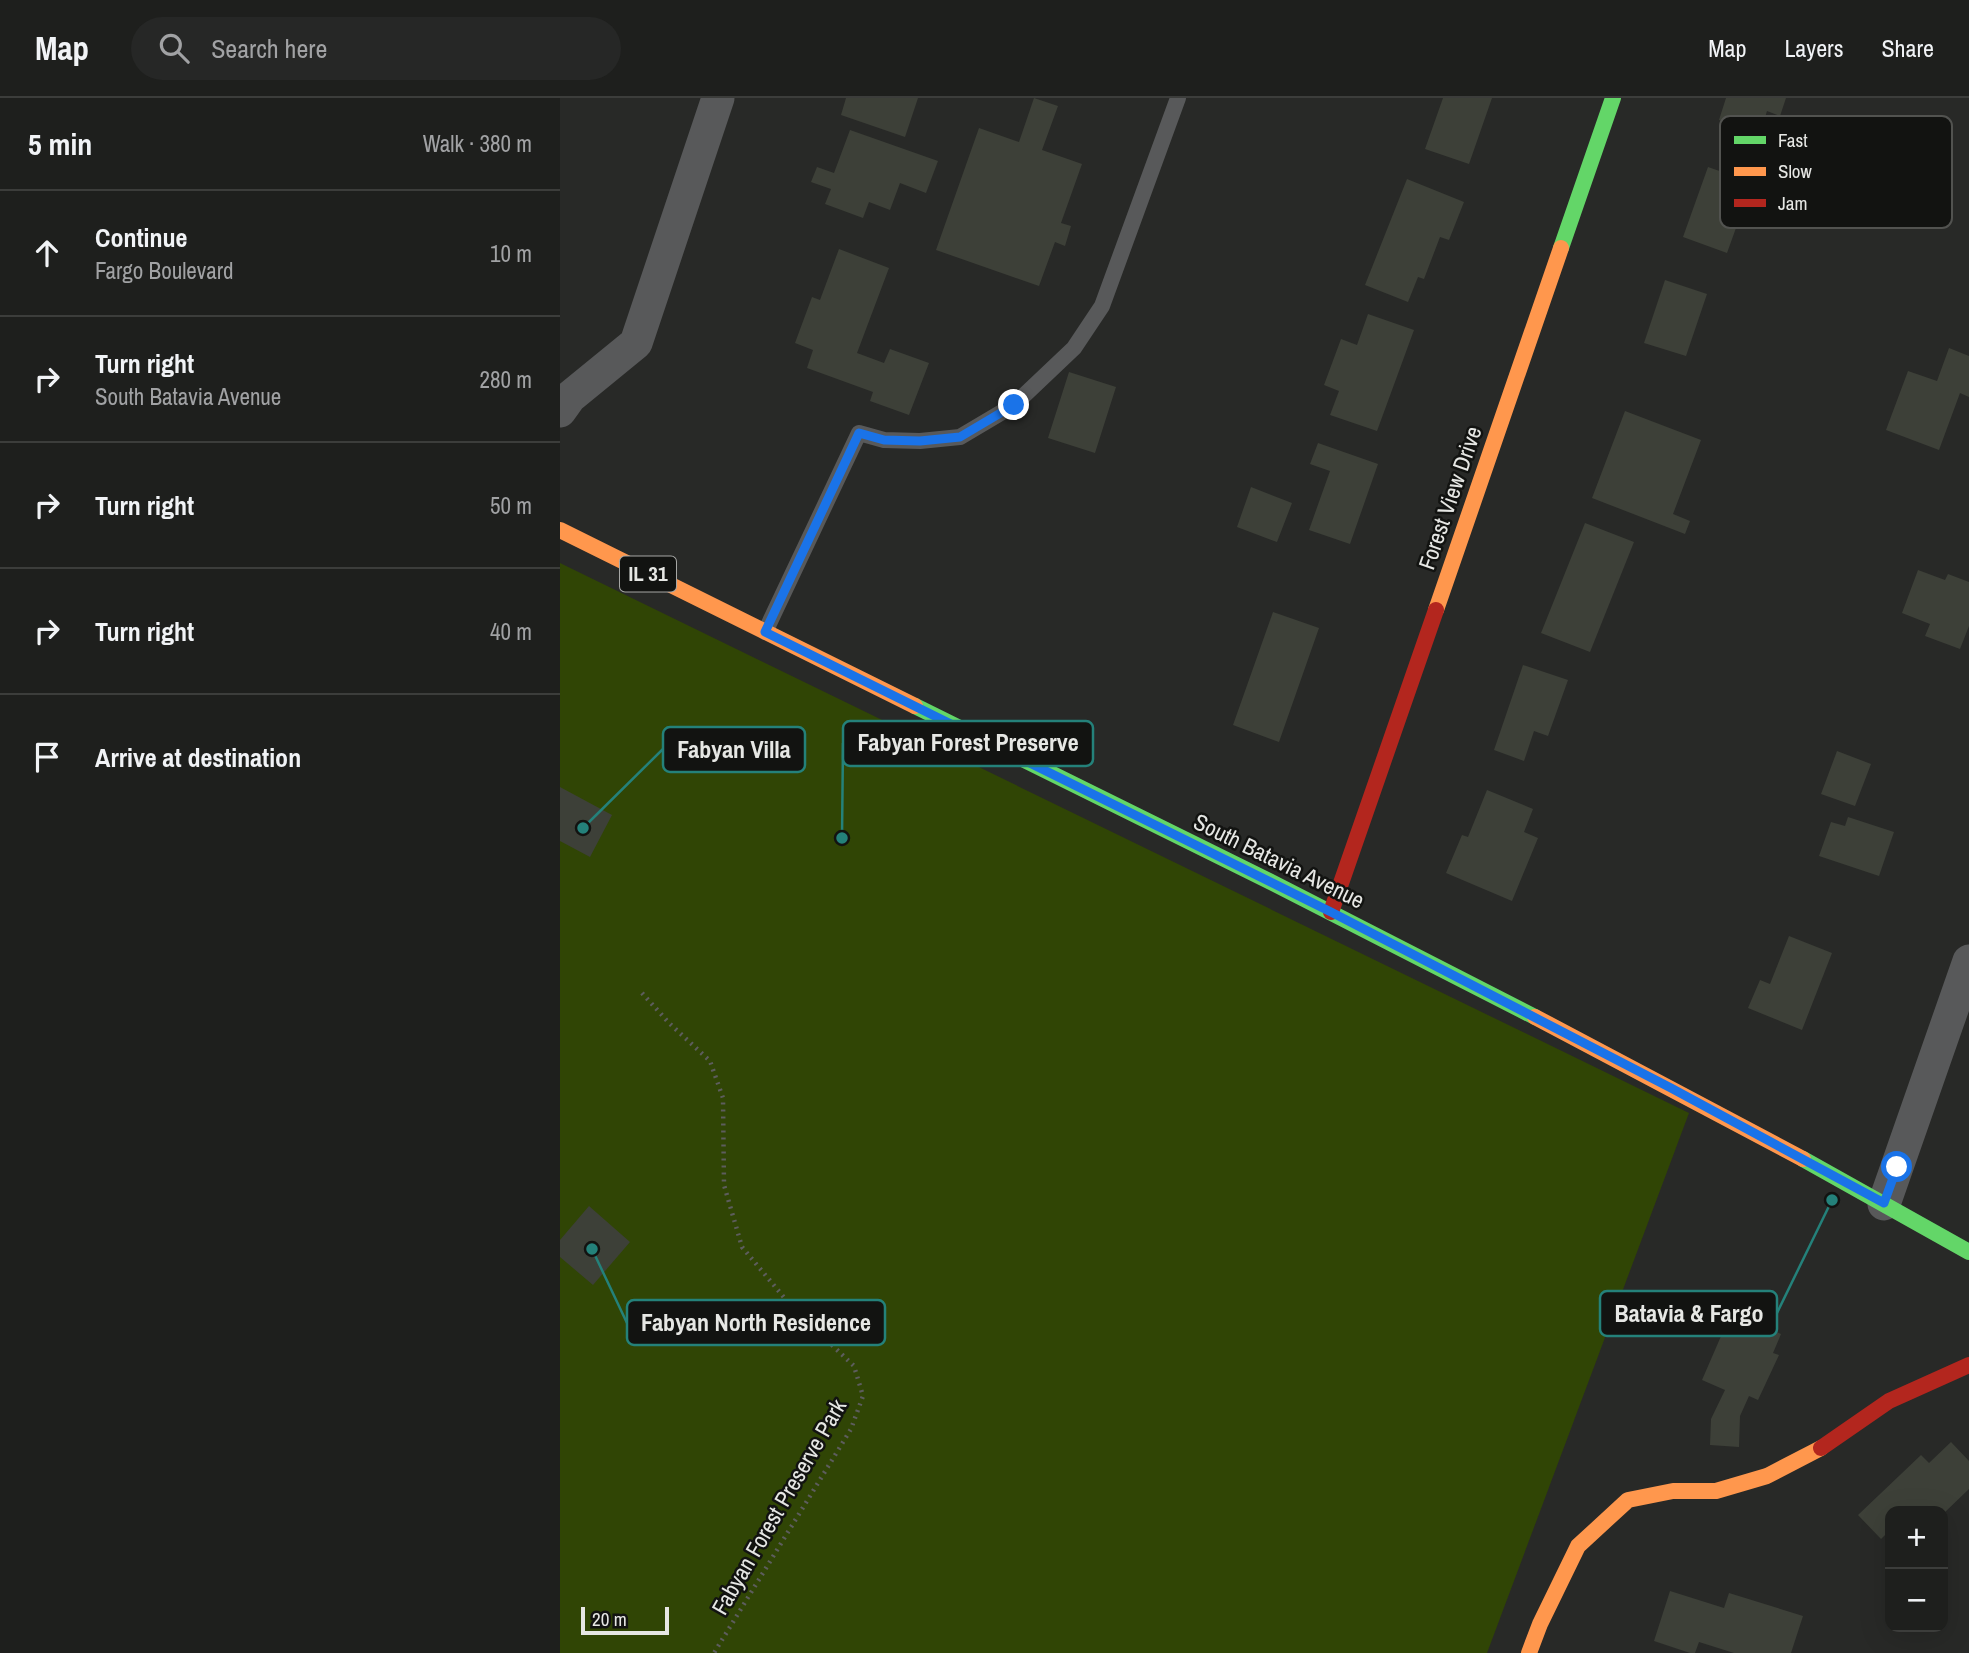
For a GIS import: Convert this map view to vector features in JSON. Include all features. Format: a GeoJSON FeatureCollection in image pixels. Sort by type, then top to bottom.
{"type":"FeatureCollection","features":[{"type":"Feature","properties":{"kind":"main road","name":"Forest View Drive"},"geometry":{"type":"LineString","coordinates":[[1331,912],[1613,98]]}},
{"type":"Feature","properties":{"kind":"main road","name":"South Batavia Avenue"},"geometry":{"type":"LineString","coordinates":[[560,530],[1331,912],[1637,1070],[1884,1203],[1969,1252]]}},
{"type":"Feature","properties":{"kind":"main road"},"geometry":{"type":"LineString","coordinates":[[1529,1653],[1578,1546],[1628,1500],[1673,1490],[1716,1491],[1767,1476],[1824,1447],[1889,1401],[1969,1365]]}},
{"type":"Feature","properties":{"kind":"street"},"geometry":{"type":"LineString","coordinates":[[560,411],[570,397],[636,344],[718,98]]}},
{"type":"Feature","properties":{"kind":"street"},"geometry":{"type":"LineString","coordinates":[[1884,1203],[1969,961]]}},
{"type":"Feature","properties":{"kind":"lane"},"geometry":{"type":"LineString","coordinates":[[765,632],[859,433],[884,440],[920,441],[960,437],[1014,405],[1074,348],[1102,306],[1178,98]]}},
{"type":"Feature","properties":{"kind":"path","name":"Fabyan Forest Preserve Park"},"geometry":{"type":"LineString","coordinates":[[642,993],[669,1023],[710,1061],[723,1098],[724,1185],[742,1247],[792,1307],[854,1366],[863,1396],[851,1429],[714,1653]]}},
{"type":"Feature","properties":{"kind":"green space"},"geometry":{"type":"Polygon","coordinates":[[[560,563],[1689,1113],[1487,1653],[560,1653],[560,563]]]}},
{"type":"Feature","properties":{"kind":"building"},"geometry":{"type":"Polygon","coordinates":[[[846,98],[918,98],[905,137],[841,115],[846,98]]]}},
{"type":"Feature","properties":{"kind":"building"},"geometry":{"type":"Polygon","coordinates":[[[1034,98],[1058,106],[1042,150],[1082,164],[1061,223],[1071,226],[1065,246],[1055,242],[1039,286],[936,250],[979,128],[1019,142],[1034,98]]]}},
{"type":"Feature","properties":{"kind":"building"},"geometry":{"type":"Polygon","coordinates":[[[1443,98],[1492,98],[1469,164],[1425,149],[1443,98]]]}},
{"type":"Feature","properties":{"kind":"building"},"geometry":{"type":"Polygon","coordinates":[[[1726,98],[1786,98],[1780,116],[1767,111],[1765,116],[1720,116],[1726,98]]]}},
{"type":"Feature","properties":{"kind":"building"},"geometry":{"type":"Polygon","coordinates":[[[850,130],[938,161],[926,193],[900,183],[890,210],[869,202],[863,218],[825,204],[831,189],[811,182],[817,167],[834,173],[850,130]]]}},
{"type":"Feature","properties":{"kind":"building"},"geometry":{"type":"Polygon","coordinates":[[[1708,167],[1720,171],[1720,228],[1736,228],[1727,253],[1683,237],[1708,167]]]}},
{"type":"Feature","properties":{"kind":"building"},"geometry":{"type":"Polygon","coordinates":[[[1407,179],[1464,202],[1449,240],[1440,237],[1424,279],[1418,277],[1408,302],[1365,285],[1407,179]]]}},
{"type":"Feature","properties":{"kind":"building"},"geometry":{"type":"Polygon","coordinates":[[[839,249],[889,268],[857,353],[884,363],[890,349],[929,363],[909,415],[870,401],[873,392],[807,368],[813,350],[795,343],[812,297],[820,300],[839,249]]]}},
{"type":"Feature","properties":{"kind":"building"},"geometry":{"type":"Polygon","coordinates":[[[1665,280],[1707,294],[1686,356],[1644,343],[1665,280]]]}},
{"type":"Feature","properties":{"kind":"building"},"geometry":{"type":"Polygon","coordinates":[[[1368,314],[1414,330],[1377,431],[1330,415],[1339,391],[1324,385],[1341,339],[1357,345],[1368,314]]]}},
{"type":"Feature","properties":{"kind":"building"},"geometry":{"type":"Polygon","coordinates":[[[1949,348],[1969,356],[1969,397],[1960,393],[1939,450],[1886,430],[1908,371],[1937,381],[1949,348]]]}},
{"type":"Feature","properties":{"kind":"building"},"geometry":{"type":"Polygon","coordinates":[[[1069,372],[1116,387],[1095,453],[1048,438],[1069,372]]]}},
{"type":"Feature","properties":{"kind":"building"},"geometry":{"type":"Polygon","coordinates":[[[1625,411],[1701,440],[1673,514],[1690,521],[1685,534],[1592,498],[1625,411]]]}},
{"type":"Feature","properties":{"kind":"building"},"geometry":{"type":"Polygon","coordinates":[[[1318,443],[1378,464],[1350,544],[1309,530],[1330,471],[1310,464],[1318,443]]]}},
{"type":"Feature","properties":{"kind":"building"},"geometry":{"type":"Polygon","coordinates":[[[1251,487],[1292,503],[1277,542],[1237,527],[1251,487]]]}},
{"type":"Feature","properties":{"kind":"building"},"geometry":{"type":"Polygon","coordinates":[[[1585,523],[1634,542],[1590,652],[1541,633],[1585,523]]]}},
{"type":"Feature","properties":{"kind":"building"},"geometry":{"type":"Polygon","coordinates":[[[1918,570],[1945,580],[1948,574],[1969,582],[1969,626],[1960,649],[1925,636],[1930,624],[1902,613],[1918,570]]]}},
{"type":"Feature","properties":{"kind":"building"},"geometry":{"type":"Polygon","coordinates":[[[1273,612],[1319,628],[1279,742],[1233,725],[1273,612]]]}},
{"type":"Feature","properties":{"kind":"building"},"geometry":{"type":"Polygon","coordinates":[[[1523,665],[1568,680],[1548,736],[1534,731],[1524,761],[1494,750],[1523,665]]]}},
{"type":"Feature","properties":{"kind":"building"},"geometry":{"type":"Polygon","coordinates":[[[1837,751],[1871,764],[1855,806],[1821,794],[1837,751]]]}},
{"type":"Feature","properties":{"kind":"building"},"geometry":{"type":"Polygon","coordinates":[[[560,787],[612,815],[590,857],[560,841],[560,787]]]}},
{"type":"Feature","properties":{"kind":"building"},"geometry":{"type":"Polygon","coordinates":[[[1487,790],[1533,809],[1524,832],[1538,838],[1512,901],[1446,873],[1462,835],[1468,837],[1487,790]]]}},
{"type":"Feature","properties":{"kind":"building"},"geometry":{"type":"Polygon","coordinates":[[[1848,817],[1894,832],[1879,876],[1819,856],[1831,822],[1845,826],[1848,817]]]}},
{"type":"Feature","properties":{"kind":"building"},"geometry":{"type":"Polygon","coordinates":[[[1789,936],[1832,953],[1802,1030],[1748,1008],[1760,980],[1770,984],[1789,936]]]}},
{"type":"Feature","properties":{"kind":"building"},"geometry":{"type":"Polygon","coordinates":[[[589,1206],[630,1242],[593,1285],[560,1257],[560,1240],[589,1206]]]}},
{"type":"Feature","properties":{"kind":"building"},"geometry":{"type":"Polygon","coordinates":[[[1748,1319],[1781,1334],[1773,1353],[1779,1355],[1758,1400],[1749,1396],[1740,1416],[1739,1447],[1710,1445],[1711,1419],[1725,1390],[1702,1380],[1728,1320],[1745,1328],[1748,1319]]]}},
{"type":"Feature","properties":{"kind":"building"},"geometry":{"type":"Polygon","coordinates":[[[1951,1442],[1969,1461],[1969,1489],[1948,1509],[1948,1506],[1885,1506],[1885,1535],[1881,1539],[1858,1515],[1921,1455],[1929,1463],[1951,1442]]]}},
{"type":"Feature","properties":{"kind":"building"},"geometry":{"type":"Polygon","coordinates":[[[1670,1591],[1724,1608],[1729,1593],[1803,1616],[1791,1653],[1734,1653],[1699,1642],[1695,1653],[1690,1653],[1654,1641],[1670,1591]]]}},
{"type":"Feature","properties":{"kind":"traffic: fast"},"geometry":{"type":"LineString","coordinates":[[1561,248],[1613,98]]}},
{"type":"Feature","properties":{"kind":"traffic: fast"},"geometry":{"type":"LineString","coordinates":[[915,706],[1269,881],[1535,1017]]}},
{"type":"Feature","properties":{"kind":"traffic: fast"},"geometry":{"type":"LineString","coordinates":[[1803,1159],[1969,1252]]}},
{"type":"Feature","properties":{"kind":"traffic: slow"},"geometry":{"type":"LineString","coordinates":[[1436,610],[1561,248]]}},
{"type":"Feature","properties":{"kind":"traffic: slow"},"geometry":{"type":"LineString","coordinates":[[560,530],[915,706]]}},
{"type":"Feature","properties":{"kind":"traffic: slow"},"geometry":{"type":"LineString","coordinates":[[1535,1017],[1803,1159]]}},
{"type":"Feature","properties":{"kind":"traffic: slow"},"geometry":{"type":"LineString","coordinates":[[1529,1653],[1578,1546],[1628,1500],[1673,1491],[1716,1491],[1767,1476],[1821,1448]]}},
{"type":"Feature","properties":{"kind":"traffic: jam"},"geometry":{"type":"LineString","coordinates":[[1331,912],[1436,610]]}},
{"type":"Feature","properties":{"kind":"traffic: jam"},"geometry":{"type":"LineString","coordinates":[[1821,1448],[1889,1401],[1969,1365]]}},
{"type":"Feature","properties":{"kind":"place","name":"Fabyan Villa"},"geometry":{"type":"Point","coordinates":[583,828]}},
{"type":"Feature","properties":{"kind":"place","name":"Fabyan Forest Preserve"},"geometry":{"type":"Point","coordinates":[842,838]}},
{"type":"Feature","properties":{"kind":"place","name":"Batavia & Fargo"},"geometry":{"type":"Point","coordinates":[1832,1200]}},
{"type":"Feature","properties":{"kind":"place","name":"Fabyan North Residence"},"geometry":{"type":"Point","coordinates":[592,1249]}},
{"type":"Feature","properties":{"kind":"route"},"geometry":{"type":"LineString","coordinates":[[1014,405],[960,437],[920,441],[884,440],[859,433],[765,632],[1331,912],[1671,1088],[1884,1203],[1897,1167]]}}]}
